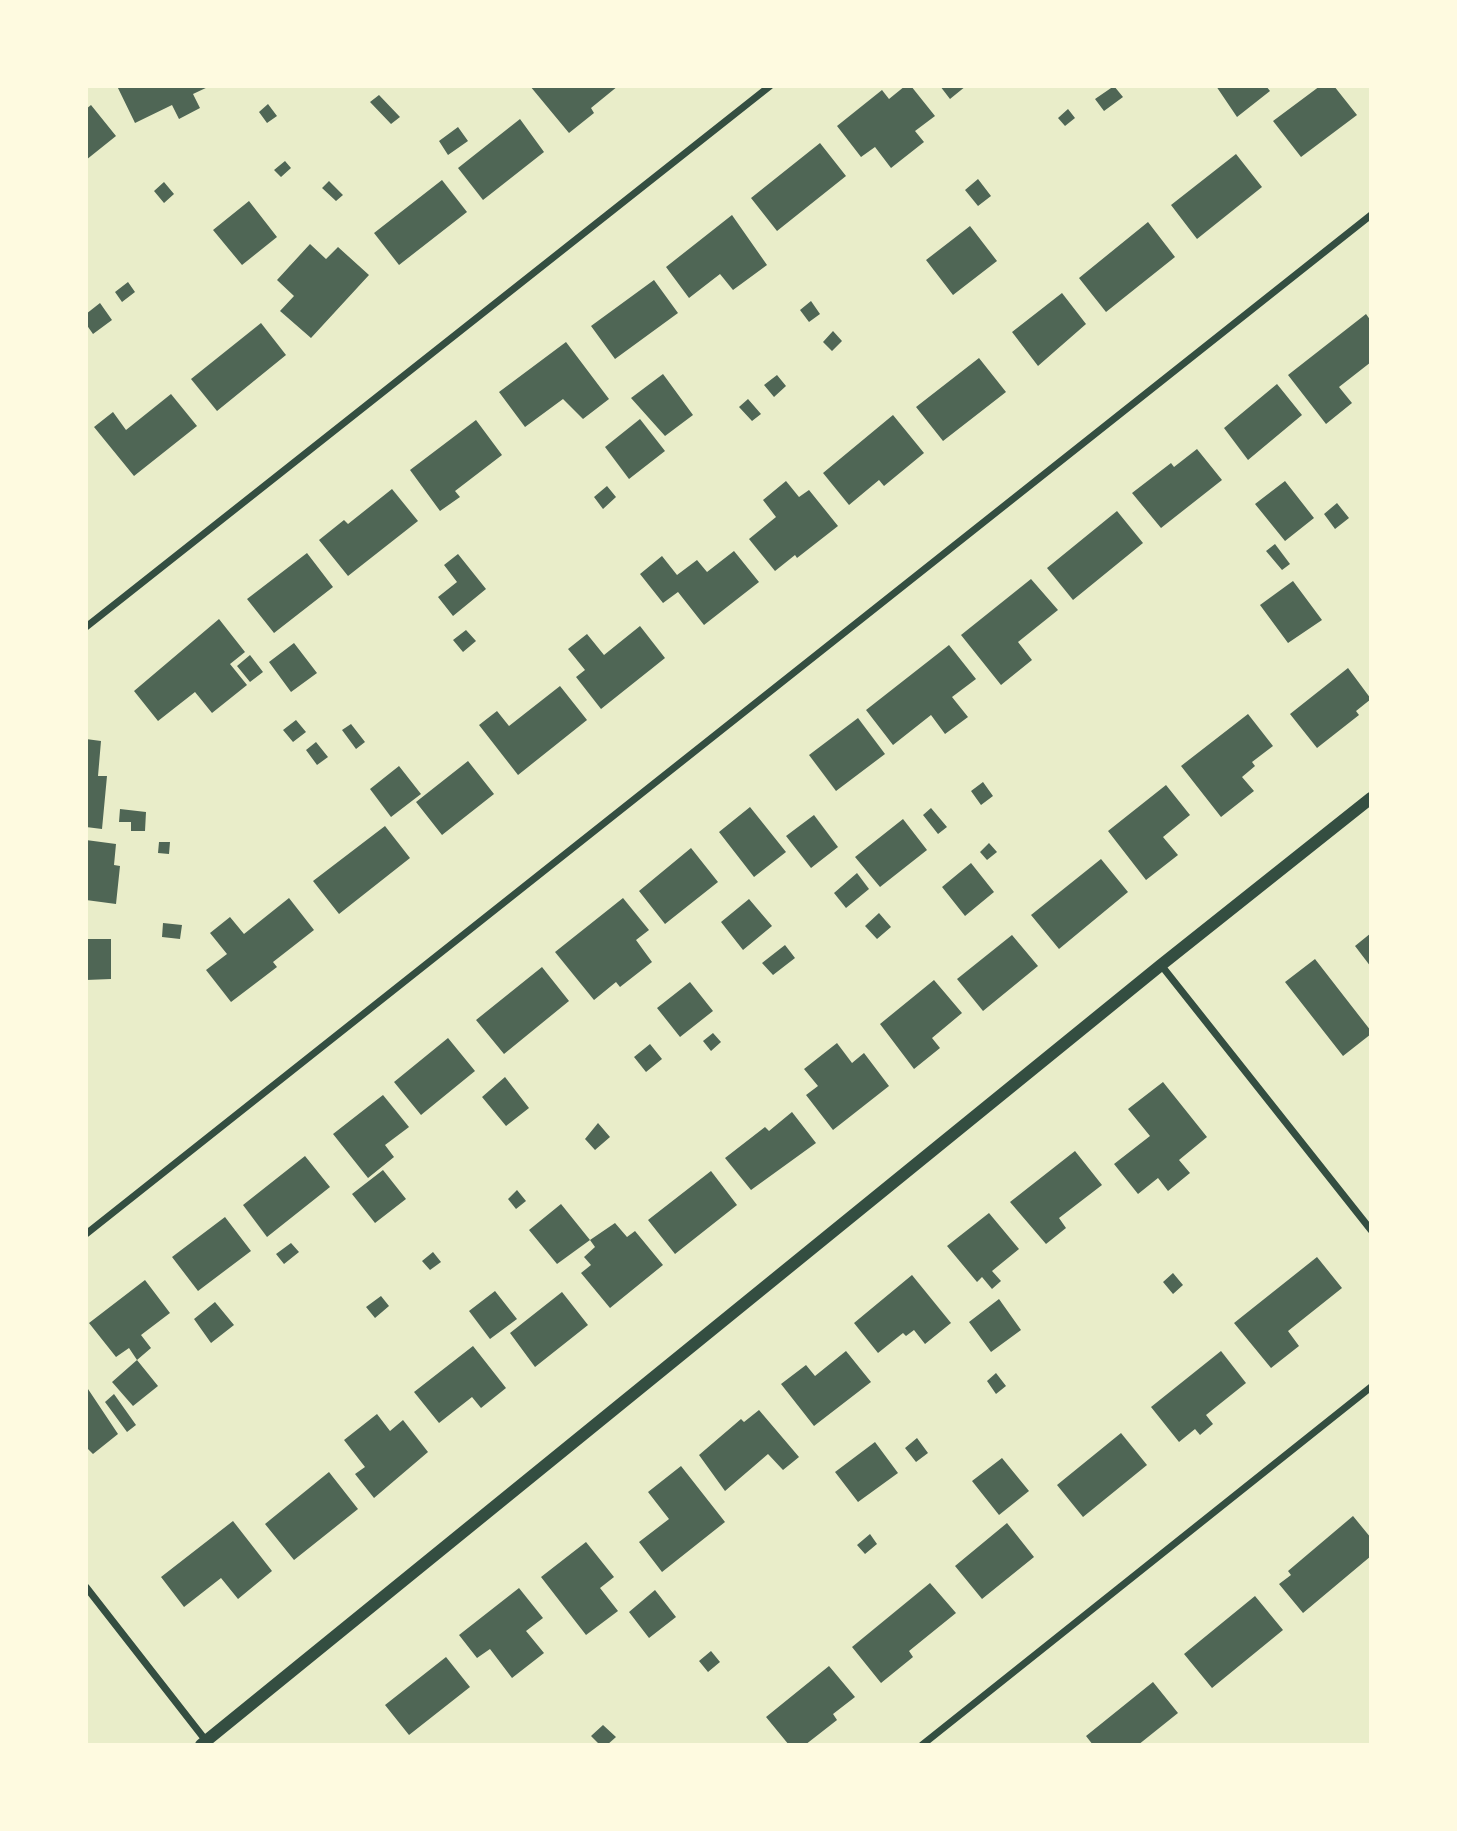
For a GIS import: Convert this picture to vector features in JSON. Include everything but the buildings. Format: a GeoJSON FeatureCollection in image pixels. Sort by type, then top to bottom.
{"type":"FeatureCollection","features":[{"type":"Feature","properties":{"kind":"street"},"geometry":{"type":"LineString","coordinates":[[86,627],[770,86]]}},
{"type":"Feature","properties":{"kind":"street"},"geometry":{"type":"LineString","coordinates":[[86,1234],[1371,215]]}},
{"type":"Feature","properties":{"kind":"street"},"geometry":{"type":"LineString","coordinates":[[86,1587],[206,1744],[1161,965],[1371,798]]}},
{"type":"Feature","properties":{"kind":"street"},"geometry":{"type":"LineString","coordinates":[[1161,965],[1371,1230]]}},
{"type":"Feature","properties":{"kind":"street"},"geometry":{"type":"LineString","coordinates":[[922,1745],[1371,1387]]}}]}
